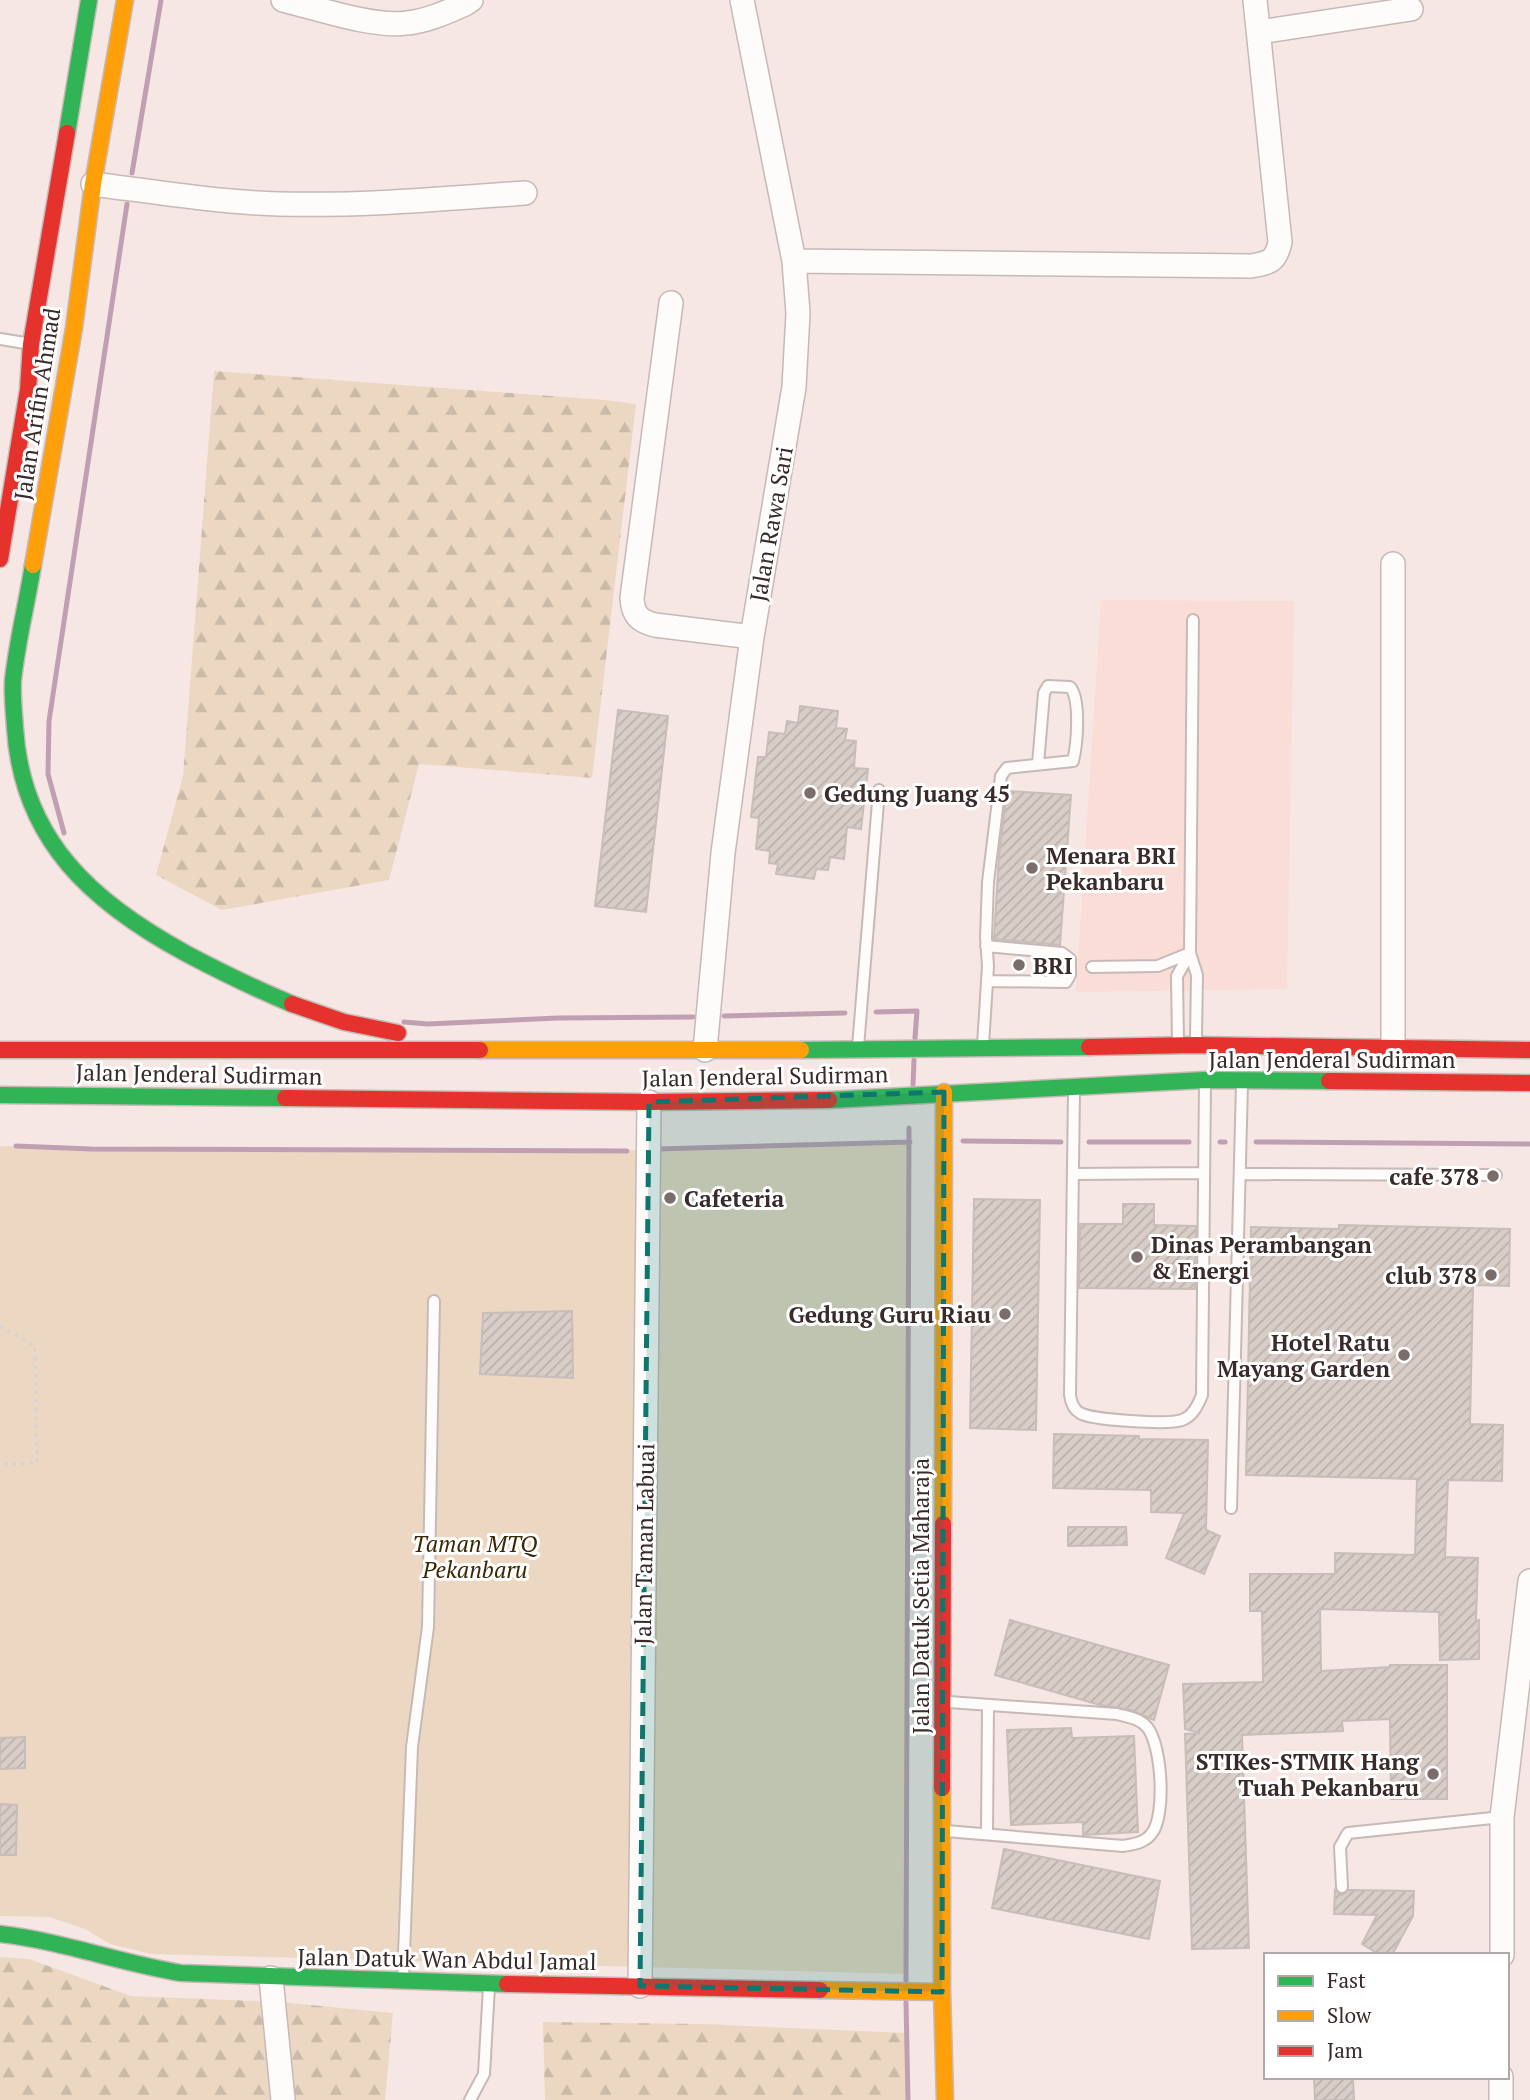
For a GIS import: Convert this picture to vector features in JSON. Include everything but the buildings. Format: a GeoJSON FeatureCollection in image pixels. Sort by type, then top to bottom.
{"type":"FeatureCollection","features":[{"type":"Feature","properties":{"kind":"main road","name":"Jalan Arifin Ahmad"},"geometry":{"type":"LineString","coordinates":[[0,559],[12,457],[28,390],[31,344],[89,0]]}},
{"type":"Feature","properties":{"kind":"main road","name":"Jalan Arifin Ahmad"},"geometry":{"type":"LineString","coordinates":[[125,0],[93,184],[74,328],[13,682],[15,741],[26,789],[36,816],[62,859],[75,874],[114,910],[167,943],[283,1001],[331,1018],[371,1029],[505,1051]]}},
{"type":"Feature","properties":{"kind":"main road","name":"Jalan Jenderal Sudirman"},"geometry":{"type":"LineString","coordinates":[[0,1050],[858,1050],[1178,1045],[1530,1050]]}},
{"type":"Feature","properties":{"kind":"main road","name":"Jalan Jenderal Sudirman"},"geometry":{"type":"LineString","coordinates":[[0,1095],[649,1102],[806,1101],[1205,1080],[1530,1083]]}},
{"type":"Feature","properties":{"kind":"main road","name":"Jalan Datuk Setia Maharaja"},"geometry":{"type":"LineString","coordinates":[[944,1092],[942,1992],[945,2100]]}},
{"type":"Feature","properties":{"kind":"main road","name":"Jalan Datuk Wan Abdul Jamal"},"geometry":{"type":"LineString","coordinates":[[0,1934],[40,1939],[146,1968],[271,1978],[942,1992]]}},
{"type":"Feature","properties":{"kind":"street"},"geometry":{"type":"LineString","coordinates":[[283,0],[394,24],[418,21],[471,0]]}},
{"type":"Feature","properties":{"kind":"street","name":"Jalan Rawa Sari"},"geometry":{"type":"LineString","coordinates":[[705,1050],[723,853],[752,637],[794,387],[798,313],[794,261],[742,0]]}},
{"type":"Feature","properties":{"kind":"street"},"geometry":{"type":"LineString","coordinates":[[794,261],[1251,266],[1271,261],[1278,254],[1280,242],[1255,0]]}},
{"type":"Feature","properties":{"kind":"street"},"geometry":{"type":"LineString","coordinates":[[1259,32],[1412,9]]}},
{"type":"Feature","properties":{"kind":"street"},"geometry":{"type":"LineString","coordinates":[[93,184],[226,201],[278,204],[420,201],[525,193]]}},
{"type":"Feature","properties":{"kind":"street"},"geometry":{"type":"LineString","coordinates":[[671,303],[632,608],[636,616],[644,622],[655,625],[752,637]]}},
{"type":"Feature","properties":{"kind":"street"},"geometry":{"type":"LineString","coordinates":[[1393,564],[1393,1049]]}},
{"type":"Feature","properties":{"kind":"street","name":"Jalan Taman Labuai"},"geometry":{"type":"LineString","coordinates":[[640,1986],[649,1102]]}},
{"type":"Feature","properties":{"kind":"street"},"geometry":{"type":"LineString","coordinates":[[1502,1953],[1502,1817],[1530,1581]]}},
{"type":"Feature","properties":{"kind":"street"},"geometry":{"type":"LineString","coordinates":[[271,1978],[283,2100]]}},
{"type":"Feature","properties":{"kind":"street"},"geometry":{"type":"LineString","coordinates":[[1501,2079],[1501,2100]]}},
{"type":"Feature","properties":{"kind":"lane"},"geometry":{"type":"LineString","coordinates":[[0,339],[31,344]]}},
{"type":"Feature","properties":{"kind":"lane"},"geometry":{"type":"LineString","coordinates":[[1193,620],[1190,953],[1197,975],[1196,1045]]}},
{"type":"Feature","properties":{"kind":"lane"},"geometry":{"type":"LineString","coordinates":[[983,1048],[988,882],[1001,776],[1007,768],[1070,762],[1074,758],[1077,704],[1075,692],[1070,687],[1048,686],[1044,693],[1038,764]]}},
{"type":"Feature","properties":{"kind":"lane"},"geometry":{"type":"LineString","coordinates":[[858,1050],[879,790]]}},
{"type":"Feature","properties":{"kind":"lane"},"geometry":{"type":"LineString","coordinates":[[986,946],[1062,953],[1070,959],[1071,966],[1066,982],[987,981]]}},
{"type":"Feature","properties":{"kind":"lane"},"geometry":{"type":"LineString","coordinates":[[1092,967],[1158,966],[1190,953]]}},
{"type":"Feature","properties":{"kind":"lane"},"geometry":{"type":"LineString","coordinates":[[1178,1045],[1178,976],[1190,953]]}},
{"type":"Feature","properties":{"kind":"lane"},"geometry":{"type":"LineString","coordinates":[[1074,1086],[1070,1326],[1072,1406],[1081,1414],[1093,1417],[1162,1423],[1183,1420],[1196,1409],[1202,1395],[1205,1080]]}},
{"type":"Feature","properties":{"kind":"lane"},"geometry":{"type":"LineString","coordinates":[[1231,1508],[1242,1081]]}},
{"type":"Feature","properties":{"kind":"lane"},"geometry":{"type":"LineString","coordinates":[[1073,1174],[1205,1173]]}},
{"type":"Feature","properties":{"kind":"lane"},"geometry":{"type":"LineString","coordinates":[[1240,1174],[1496,1175]]}},
{"type":"Feature","properties":{"kind":"lane"},"geometry":{"type":"LineString","coordinates":[[402,1982],[412,1747],[428,1627],[434,1301]]}},
{"type":"Feature","properties":{"kind":"lane"},"geometry":{"type":"LineString","coordinates":[[942,1830],[1123,1846],[1138,1844],[1151,1835],[1158,1822],[1160,1791],[1155,1742],[1147,1727],[1136,1718],[1117,1714],[943,1702]]}},
{"type":"Feature","properties":{"kind":"lane"},"geometry":{"type":"LineString","coordinates":[[987,1833],[988,1706]]}},
{"type":"Feature","properties":{"kind":"lane"},"geometry":{"type":"LineString","coordinates":[[1342,1887],[1340,1847],[1348,1833],[1502,1817]]}},
{"type":"Feature","properties":{"kind":"lane"},"geometry":{"type":"LineString","coordinates":[[470,2100],[484,2074],[489,1984]]}},
{"type":"Feature","properties":{"kind":"path"},"geometry":{"type":"LineString","coordinates":[[0,1326],[35,1346],[37,1463],[0,1464]]}},
{"type":"Feature","properties":{"kind":"highlighted area"},"geometry":{"type":"Polygon","coordinates":[[[944,1092],[942,1992],[640,1986],[649,1102],[944,1092]]]}},
{"type":"Feature","properties":{"kind":"shaded area"},"geometry":{"type":"Polygon","coordinates":[[[1101,600],[1294,601],[1287,989],[1076,992],[1101,600]]]}},
{"type":"Feature","properties":{"kind":"green space"},"geometry":{"type":"Polygon","coordinates":[[[214,371],[636,404],[592,778],[419,764],[389,880],[222,910],[156,875],[183,776],[214,371]]]}},
{"type":"Feature","properties":{"kind":"green space","name":"Taman MTQ Pekanbaru"},"geometry":{"type":"Polygon","coordinates":[[[910,1142],[905,1974],[151,1954],[110,1944],[85,1929],[49,1917],[0,1916],[0,1146],[91,1149],[619,1151],[710,1146],[910,1142]]]}},
{"type":"Feature","properties":{"kind":"green space"},"geometry":{"type":"Polygon","coordinates":[[[0,1957],[29,1959],[131,1996],[280,2002],[393,2013],[385,2100],[0,2100],[0,1957]]]}},
{"type":"Feature","properties":{"kind":"green space"},"geometry":{"type":"Polygon","coordinates":[[[543,2022],[702,2024],[907,2033],[908,2100],[545,2100],[543,2022]]]}},
{"type":"Feature","properties":{"kind":"waterway"},"geometry":{"type":"LineString","coordinates":[[132,173],[161,0]]}},
{"type":"Feature","properties":{"kind":"waterway"},"geometry":{"type":"LineString","coordinates":[[64,833],[48,774],[49,721],[127,204]]}},
{"type":"Feature","properties":{"kind":"waterway"},"geometry":{"type":"LineString","coordinates":[[876,1012],[917,1011],[915,1038]]}},
{"type":"Feature","properties":{"kind":"waterway"},"geometry":{"type":"LineString","coordinates":[[724,1016],[845,1013]]}},
{"type":"Feature","properties":{"kind":"waterway"},"geometry":{"type":"LineString","coordinates":[[404,1022],[428,1024],[558,1018],[693,1017]]}},
{"type":"Feature","properties":{"kind":"waterway"},"geometry":{"type":"LineString","coordinates":[[913,1085],[914,1060]]}},
{"type":"Feature","properties":{"kind":"waterway"},"geometry":{"type":"LineString","coordinates":[[906,1981],[909,1128]]}},
{"type":"Feature","properties":{"kind":"waterway"},"geometry":{"type":"LineString","coordinates":[[963,1141],[1061,1142]]}},
{"type":"Feature","properties":{"kind":"waterway"},"geometry":{"type":"LineString","coordinates":[[658,1149],[910,1142]]}},
{"type":"Feature","properties":{"kind":"waterway"},"geometry":{"type":"LineString","coordinates":[[1089,1142],[1189,1142]]}},
{"type":"Feature","properties":{"kind":"waterway"},"geometry":{"type":"LineString","coordinates":[[1220,1142],[1225,1142]]}},
{"type":"Feature","properties":{"kind":"waterway"},"geometry":{"type":"LineString","coordinates":[[1256,1142],[1530,1144]]}},
{"type":"Feature","properties":{"kind":"waterway"},"geometry":{"type":"LineString","coordinates":[[16,1146],[91,1149],[627,1151]]}},
{"type":"Feature","properties":{"kind":"waterway"},"geometry":{"type":"LineString","coordinates":[[906,2002],[908,2100]]}},
{"type":"Feature","properties":{"kind":"traffic: fast"},"geometry":{"type":"LineString","coordinates":[[67,133],[89,0]]}},
{"type":"Feature","properties":{"kind":"traffic: fast"},"geometry":{"type":"LineString","coordinates":[[33,565],[15,666],[13,704],[21,768],[32,804],[48,836],[68,864],[93,890],[121,913],[187,954],[292,1004]]}},
{"type":"Feature","properties":{"kind":"traffic: fast"},"geometry":{"type":"LineString","coordinates":[[801,1050],[1089,1047]]}},
{"type":"Feature","properties":{"kind":"traffic: fast"},"geometry":{"type":"LineString","coordinates":[[829,1100],[1205,1080],[1329,1081]]}},
{"type":"Feature","properties":{"kind":"traffic: fast"},"geometry":{"type":"LineString","coordinates":[[0,1095],[285,1098]]}},
{"type":"Feature","properties":{"kind":"traffic: fast"},"geometry":{"type":"LineString","coordinates":[[0,1934],[181,1973],[507,1984]]}},
{"type":"Feature","properties":{"kind":"traffic: slow"},"geometry":{"type":"LineString","coordinates":[[33,565],[74,328],[93,184],[125,0]]}},
{"type":"Feature","properties":{"kind":"traffic: slow"},"geometry":{"type":"LineString","coordinates":[[480,1050],[801,1050]]}},
{"type":"Feature","properties":{"kind":"traffic: slow"},"geometry":{"type":"LineString","coordinates":[[943,1524],[944,1092]]}},
{"type":"Feature","properties":{"kind":"traffic: slow"},"geometry":{"type":"LineString","coordinates":[[942,1788],[945,2100]]}},
{"type":"Feature","properties":{"kind":"traffic: slow"},"geometry":{"type":"LineString","coordinates":[[820,1990],[942,1992]]}},
{"type":"Feature","properties":{"kind":"traffic: jam"},"geometry":{"type":"LineString","coordinates":[[0,559],[28,390],[31,344],[67,133]]}},
{"type":"Feature","properties":{"kind":"traffic: jam"},"geometry":{"type":"LineString","coordinates":[[292,1004],[344,1022],[398,1033]]}},
{"type":"Feature","properties":{"kind":"traffic: jam"},"geometry":{"type":"LineString","coordinates":[[1089,1047],[1196,1045],[1530,1050]]}},
{"type":"Feature","properties":{"kind":"traffic: jam"},"geometry":{"type":"LineString","coordinates":[[0,1050],[480,1050]]}},
{"type":"Feature","properties":{"kind":"traffic: jam"},"geometry":{"type":"LineString","coordinates":[[1329,1081],[1530,1083]]}},
{"type":"Feature","properties":{"kind":"traffic: jam"},"geometry":{"type":"LineString","coordinates":[[285,1098],[649,1102],[829,1100]]}},
{"type":"Feature","properties":{"kind":"traffic: jam"},"geometry":{"type":"LineString","coordinates":[[942,1788],[943,1524]]}},
{"type":"Feature","properties":{"kind":"traffic: jam"},"geometry":{"type":"LineString","coordinates":[[507,1984],[820,1990]]}},
{"type":"Feature","properties":{"kind":"place","name":"Gedung Juang 45"},"geometry":{"type":"Point","coordinates":[810,793]}},
{"type":"Feature","properties":{"kind":"place","name":"Menara BRI Pekanbaru"},"geometry":{"type":"Point","coordinates":[1032,868]}},
{"type":"Feature","properties":{"kind":"place","name":"BRI"},"geometry":{"type":"Point","coordinates":[1019,965]}},
{"type":"Feature","properties":{"kind":"place","name":"cafe 378"},"geometry":{"type":"Point","coordinates":[1493,1176]}},
{"type":"Feature","properties":{"kind":"place","name":"Cafeteria"},"geometry":{"type":"Point","coordinates":[670,1198]}},
{"type":"Feature","properties":{"kind":"place","name":"Dinas Perambangan & Energi"},"geometry":{"type":"Point","coordinates":[1137,1257]}},
{"type":"Feature","properties":{"kind":"place","name":"club 378"},"geometry":{"type":"Point","coordinates":[1491,1275]}},
{"type":"Feature","properties":{"kind":"place","name":"Gedung Guru Riau"},"geometry":{"type":"Point","coordinates":[1005,1314]}},
{"type":"Feature","properties":{"kind":"place","name":"Hotel Ratu Mayang Garden"},"geometry":{"type":"Point","coordinates":[1404,1355]}},
{"type":"Feature","properties":{"kind":"place","name":"STIKes-STMIK Hang Tuah Pekanbaru"},"geometry":{"type":"Point","coordinates":[1433,1774]}}]}
